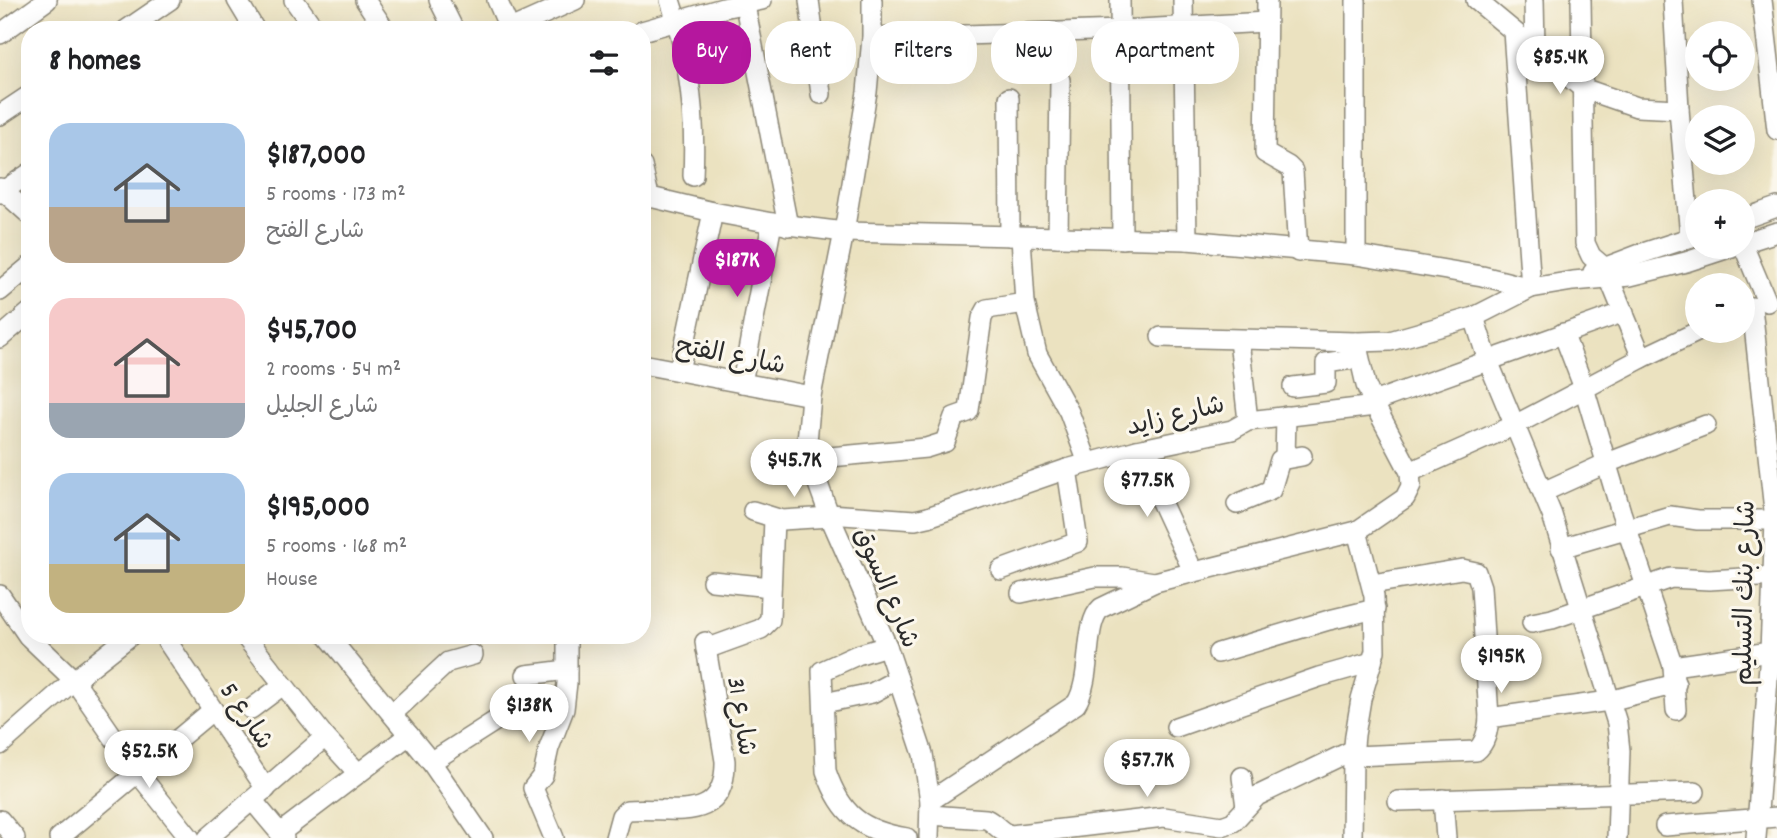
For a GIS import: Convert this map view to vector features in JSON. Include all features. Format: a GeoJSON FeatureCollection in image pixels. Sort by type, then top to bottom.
{"type":"FeatureCollection","features":[{"type":"Feature","properties":{"kind":"street"},"geometry":{"type":"LineString","coordinates":[[0,34],[47,0]]}},
{"type":"Feature","properties":{"kind":"street"},"geometry":{"type":"LineString","coordinates":[[139,21],[170,0]]}},
{"type":"Feature","properties":{"kind":"street"},"geometry":{"type":"LineString","coordinates":[[237,0],[248,21]]}},
{"type":"Feature","properties":{"kind":"street"},"geometry":{"type":"LineString","coordinates":[[294,0],[309,21]]}},
{"type":"Feature","properties":{"kind":"street"},"geometry":{"type":"LineString","coordinates":[[365,0],[379,21]]}},
{"type":"Feature","properties":{"kind":"street"},"geometry":{"type":"LineString","coordinates":[[439,0],[450,21]]}},
{"type":"Feature","properties":{"kind":"street"},"geometry":{"type":"LineString","coordinates":[[497,0],[505,21]]}},
{"type":"Feature","properties":{"kind":"street"},"geometry":{"type":"LineString","coordinates":[[670,0],[677,21]]}},
{"type":"Feature","properties":{"kind":"street"},"geometry":{"type":"LineString","coordinates":[[809,0],[821,94]]}},
{"type":"Feature","properties":{"kind":"street","name":"شارع السوق"},"geometry":{"type":"LineString","coordinates":[[872,21],[873,0]]}},
{"type":"Feature","properties":{"kind":"street"},"geometry":{"type":"LineString","coordinates":[[1120,0],[1121,21]]}},
{"type":"Feature","properties":{"kind":"street"},"geometry":{"type":"LineString","coordinates":[[1183,0],[1185,21]]}},
{"type":"Feature","properties":{"kind":"street"},"geometry":{"type":"LineString","coordinates":[[1267,0],[1265,153],[1288,166],[1293,172],[1298,251]]}},
{"type":"Feature","properties":{"kind":"street"},"geometry":{"type":"LineString","coordinates":[[1356,0],[1356,255]]}},
{"type":"Feature","properties":{"kind":"street"},"geometry":{"type":"LineString","coordinates":[[1476,0],[1495,8],[1513,31],[1582,88],[1637,107],[1679,109]]}},
{"type":"Feature","properties":{"kind":"street"},"geometry":{"type":"LineString","coordinates":[[1534,0],[1535,48]]}},
{"type":"Feature","properties":{"kind":"street"},"geometry":{"type":"LineString","coordinates":[[1581,0],[1585,243],[1591,256],[1607,273],[1642,358]]}},
{"type":"Feature","properties":{"kind":"street"},"geometry":{"type":"LineString","coordinates":[[1673,0],[1679,109],[1688,189]]}},
{"type":"Feature","properties":{"kind":"street"},"geometry":{"type":"LineString","coordinates":[[1762,0],[1777,130]]}},
{"type":"Feature","properties":{"kind":"street"},"geometry":{"type":"LineString","coordinates":[[528,21],[571,1]]}},
{"type":"Feature","properties":{"kind":"street"},"geometry":{"type":"LineString","coordinates":[[680,21],[750,1],[780,224],[742,383]]}},
{"type":"Feature","properties":{"kind":"street"},"geometry":{"type":"LineString","coordinates":[[1239,23],[1266,22]]}},
{"type":"Feature","properties":{"kind":"street"},"geometry":{"type":"LineString","coordinates":[[651,28],[672,23]]}},
{"type":"Feature","properties":{"kind":"street"},"geometry":{"type":"LineString","coordinates":[[977,35],[1091,31]]}},
{"type":"Feature","properties":{"kind":"street"},"geometry":{"type":"LineString","coordinates":[[1513,31],[1531,288]]}},
{"type":"Feature","properties":{"kind":"street","name":"شارع السوق"},"geometry":{"type":"LineString","coordinates":[[870,60],[844,232],[811,396],[807,442],[809,459],[830,516],[887,646],[923,754],[930,808],[929,838]]}},
{"type":"Feature","properties":{"kind":"street"},"geometry":{"type":"LineString","coordinates":[[689,84],[693,103],[694,176]]}},
{"type":"Feature","properties":{"kind":"street"},"geometry":{"type":"LineString","coordinates":[[1058,237],[1060,84]]}},
{"type":"Feature","properties":{"kind":"street"},"geometry":{"type":"LineString","coordinates":[[1121,84],[1122,239]]}},
{"type":"Feature","properties":{"kind":"street"},"geometry":{"type":"LineString","coordinates":[[1186,84],[1187,240]]}},
{"type":"Feature","properties":{"kind":"street"},"geometry":{"type":"LineString","coordinates":[[1009,97],[1016,236],[1025,303],[1037,354],[1069,412],[1088,463]]}},
{"type":"Feature","properties":{"kind":"street"},"geometry":{"type":"LineString","coordinates":[[0,115],[21,100]]}},
{"type":"Feature","properties":{"kind":"street"},"geometry":{"type":"LineString","coordinates":[[21,179],[1,191],[21,208]]}},
{"type":"Feature","properties":{"kind":"street"},"geometry":{"type":"LineString","coordinates":[[651,196],[713,212],[844,232],[1187,240],[1356,255],[1482,276],[1531,288]]}},
{"type":"Feature","properties":{"kind":"street"},"geometry":{"type":"LineString","coordinates":[[1755,214],[1777,206]]}},
{"type":"Feature","properties":{"kind":"street"},"geometry":{"type":"LineString","coordinates":[[679,371],[713,212]]}},
{"type":"Feature","properties":{"kind":"street"},"geometry":{"type":"LineString","coordinates":[[1755,240],[1777,232]]}},
{"type":"Feature","properties":{"kind":"street"},"geometry":{"type":"LineString","coordinates":[[1293,387],[1326,383],[1326,363],[1358,350],[1474,317],[1531,288],[1607,273],[1685,240]]}},
{"type":"Feature","properties":{"kind":"street"},"geometry":{"type":"LineString","coordinates":[[1607,273],[1630,276],[1695,259]]}},
{"type":"Feature","properties":{"kind":"street","name":"شارع بنك التسليم"},"geometry":{"type":"LineString","coordinates":[[1747,259],[1760,305],[1776,520],[1770,652],[1768,817],[1756,838]]}},
{"type":"Feature","properties":{"kind":"street"},"geometry":{"type":"LineString","coordinates":[[0,291],[21,274]]}},
{"type":"Feature","properties":{"kind":"street"},"geometry":{"type":"LineString","coordinates":[[809,459],[926,447],[945,442],[954,417],[969,410],[982,318],[987,309],[1025,303]]}},
{"type":"Feature","properties":{"kind":"street","name":"شارع زايد"},"geometry":{"type":"LineString","coordinates":[[774,519],[830,516],[915,520],[928,517],[1067,469],[1137,450],[1233,430],[1248,421],[1374,404],[1624,312]]}},
{"type":"Feature","properties":{"kind":"street"},"geometry":{"type":"LineString","coordinates":[[1474,317],[1489,361],[1543,492],[1619,736],[1617,838]]}},
{"type":"Feature","properties":{"kind":"street"},"geometry":{"type":"LineString","coordinates":[[0,338],[21,320]]}},
{"type":"Feature","properties":{"kind":"street"},"geometry":{"type":"LineString","coordinates":[[1563,333],[1584,388],[1674,675],[1676,710]]}},
{"type":"Feature","properties":{"kind":"street"},"geometry":{"type":"LineString","coordinates":[[1161,337],[1239,340],[1358,350]]}},
{"type":"Feature","properties":{"kind":"street"},"geometry":{"type":"LineString","coordinates":[[1410,472],[1515,425],[1685,338]]}},
{"type":"Feature","properties":{"kind":"street"},"geometry":{"type":"LineString","coordinates":[[1239,340],[1248,421]]}},
{"type":"Feature","properties":{"kind":"street"},"geometry":{"type":"LineString","coordinates":[[930,808],[1076,704],[1089,661],[1092,620],[1101,608],[1155,582],[1357,531],[1405,498],[1410,486],[1410,472],[1374,404],[1358,350]]}},
{"type":"Feature","properties":{"kind":"street","name":"شارع الفتح"},"geometry":{"type":"LineString","coordinates":[[651,366],[811,396]]}},
{"type":"Feature","properties":{"kind":"street"},"geometry":{"type":"LineString","coordinates":[[1237,503],[1270,491],[1279,461],[1294,457],[1286,416]]}},
{"type":"Feature","properties":{"kind":"street"},"geometry":{"type":"LineString","coordinates":[[1543,492],[1607,463],[1706,425]]}},
{"type":"Feature","properties":{"kind":"street"},"geometry":{"type":"LineString","coordinates":[[1137,450],[1193,571]]}},
{"type":"Feature","properties":{"kind":"street"},"geometry":{"type":"LineString","coordinates":[[1001,570],[1078,542],[1067,469]]}},
{"type":"Feature","properties":{"kind":"street"},"geometry":{"type":"LineString","coordinates":[[712,581],[771,587],[774,519],[754,511]]}},
{"type":"Feature","properties":{"kind":"street"},"geometry":{"type":"LineString","coordinates":[[1562,548],[1670,516],[1698,520],[1776,520]]}},
{"type":"Feature","properties":{"kind":"street"},"geometry":{"type":"LineString","coordinates":[[1352,838],[1353,753],[1361,699],[1375,651],[1372,584],[1357,531]]}},
{"type":"Feature","properties":{"kind":"street"},"geometry":{"type":"LineString","coordinates":[[930,808],[986,819],[1001,831],[1012,835],[1164,817],[1213,831],[1233,822],[1257,796],[1353,753],[1476,751],[1482,746],[1486,736],[1489,718],[1480,587],[1476,572],[1462,569],[1372,584]]}},
{"type":"Feature","properties":{"kind":"street"},"geometry":{"type":"LineString","coordinates":[[1532,623],[1552,619],[1677,577],[1709,580],[1775,576]]}},
{"type":"Feature","properties":{"kind":"street"},"geometry":{"type":"LineString","coordinates":[[1021,593],[1095,578],[1122,577],[1155,582]]}},
{"type":"Feature","properties":{"kind":"street","name":"شارع 31"},"geometry":{"type":"LineString","coordinates":[[615,838],[621,816],[627,810],[699,809],[712,801],[721,789],[725,761],[706,645],[765,627],[770,620],[771,587]]}},
{"type":"Feature","properties":{"kind":"street"},"geometry":{"type":"LineString","coordinates":[[0,595],[21,626]]}},
{"type":"Feature","properties":{"kind":"street"},"geometry":{"type":"LineString","coordinates":[[1218,653],[1375,609]]}},
{"type":"Feature","properties":{"kind":"street"},"geometry":{"type":"LineString","coordinates":[[36,644],[74,680],[138,773],[190,838]]}},
{"type":"Feature","properties":{"kind":"street"},"geometry":{"type":"LineString","coordinates":[[0,745],[120,644]]}},
{"type":"Feature","properties":{"kind":"street","name":"شارع 5"},"geometry":{"type":"LineString","coordinates":[[169,644],[213,710],[282,836]]}},
{"type":"Feature","properties":{"kind":"street"},"geometry":{"type":"LineString","coordinates":[[251,644],[325,737],[358,773]]}},
{"type":"Feature","properties":{"kind":"street"},"geometry":{"type":"LineString","coordinates":[[334,644],[431,762],[483,838]]}},
{"type":"Feature","properties":{"kind":"street"},"geometry":{"type":"LineString","coordinates":[[554,838],[533,788],[543,775],[549,748],[561,721],[566,696],[567,644]]}},
{"type":"Feature","properties":{"kind":"street"},"geometry":{"type":"LineString","coordinates":[[887,646],[823,669],[821,675],[825,771],[837,796],[851,816],[873,830],[907,838]]}},
{"type":"Feature","properties":{"kind":"street"},"geometry":{"type":"LineString","coordinates":[[1489,718],[1609,701],[1674,675],[1770,652]]}},
{"type":"Feature","properties":{"kind":"street"},"geometry":{"type":"LineString","coordinates":[[392,714],[448,663],[473,655]]}},
{"type":"Feature","properties":{"kind":"street"},"geometry":{"type":"LineString","coordinates":[[1176,727],[1319,677],[1372,662]]}},
{"type":"Feature","properties":{"kind":"street"},"geometry":{"type":"LineString","coordinates":[[526,675],[567,670]]}},
{"type":"Feature","properties":{"kind":"street"},"geometry":{"type":"LineString","coordinates":[[824,703],[872,693],[898,679]]}},
{"type":"Feature","properties":{"kind":"street"},"geometry":{"type":"LineString","coordinates":[[251,709],[283,685]]}},
{"type":"Feature","properties":{"kind":"street"},"geometry":{"type":"LineString","coordinates":[[431,762],[517,707]]}},
{"type":"Feature","properties":{"kind":"street"},"geometry":{"type":"LineString","coordinates":[[59,838],[213,710]]}},
{"type":"Feature","properties":{"kind":"street"},"geometry":{"type":"LineString","coordinates":[[282,836],[409,735]]}},
{"type":"Feature","properties":{"kind":"street"},"geometry":{"type":"LineString","coordinates":[[208,838],[325,737]]}},
{"type":"Feature","properties":{"kind":"street"},"geometry":{"type":"LineString","coordinates":[[1242,778],[1245,807]]}},
{"type":"Feature","properties":{"kind":"street"},"geometry":{"type":"LineString","coordinates":[[1398,801],[1695,792]]}},
{"type":"Feature","properties":{"kind":"street"},"geometry":{"type":"LineString","coordinates":[[1443,799],[1446,838]]}},
{"type":"Feature","properties":{"kind":"street"},"geometry":{"type":"LineString","coordinates":[[1665,826],[1768,817]]}},
{"type":"Feature","properties":{"kind":"street"},"geometry":{"type":"LineString","coordinates":[[0,820],[15,838]]}}]}
